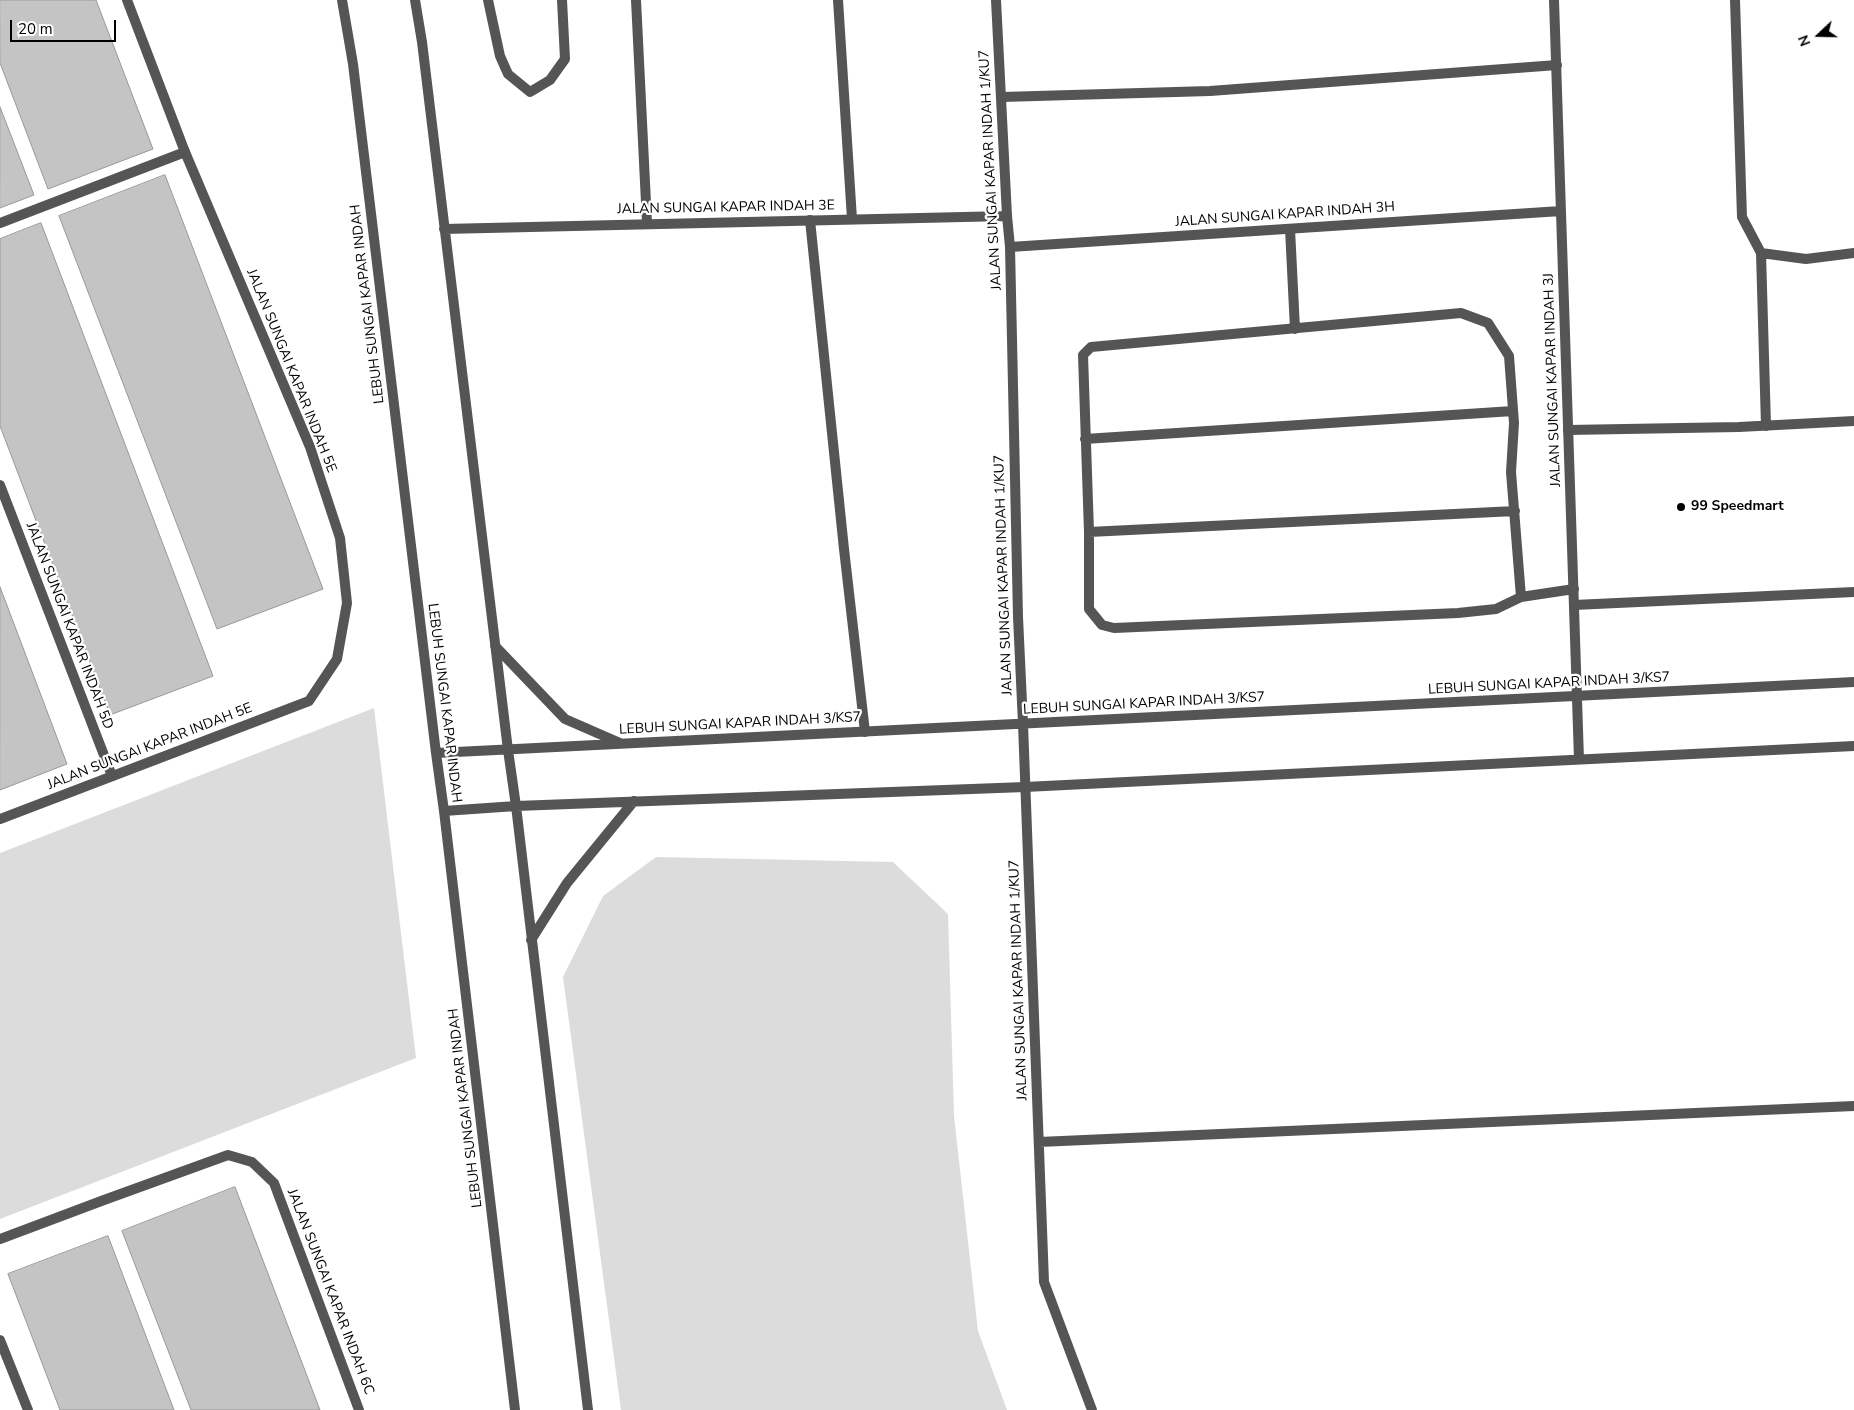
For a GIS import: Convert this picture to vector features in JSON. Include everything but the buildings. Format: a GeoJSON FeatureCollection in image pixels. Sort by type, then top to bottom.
{"type":"FeatureCollection","features":[{"type":"Feature","properties":{"kind":"street","name":"JALAN SUNGAI KAPAR INDAH 5E"},"geometry":{"type":"LineString","coordinates":[[0,819],[309,701],[337,659],[347,603],[340,538],[310,446],[186,152],[127,0]]}},
{"type":"Feature","properties":{"kind":"street","name":"LEBUH SUNGAI KAPAR INDAH"},"geometry":{"type":"LineString","coordinates":[[342,0],[354,74],[515,1410]]}},
{"type":"Feature","properties":{"kind":"street"},"geometry":{"type":"LineString","coordinates":[[415,0],[422,42],[516,806],[588,1410]]}},
{"type":"Feature","properties":{"kind":"street"},"geometry":{"type":"LineString","coordinates":[[488,0],[500,56],[508,74],[530,92],[550,80],[565,60],[562,0]]}},
{"type":"Feature","properties":{"kind":"street"},"geometry":{"type":"LineString","coordinates":[[636,0],[646,223]]}},
{"type":"Feature","properties":{"kind":"street"},"geometry":{"type":"LineString","coordinates":[[838,0],[852,219]]}},
{"type":"Feature","properties":{"kind":"street","name":"JALAN SUNGAI KAPAR INDAH 1/KU7"},"geometry":{"type":"LineString","coordinates":[[996,0],[1010,247],[1018,617],[1044,1282],[1092,1410]]}},
{"type":"Feature","properties":{"kind":"street","name":"JALAN SUNGAI KAPAR INDAH 3J"},"geometry":{"type":"LineString","coordinates":[[1554,0],[1579,759]]}},
{"type":"Feature","properties":{"kind":"street"},"geometry":{"type":"LineString","coordinates":[[1735,0],[1742,217],[1761,253],[1766,426]]}},
{"type":"Feature","properties":{"kind":"street"},"geometry":{"type":"LineString","coordinates":[[1002,96],[1210,91],[1556,65]]}},
{"type":"Feature","properties":{"kind":"street"},"geometry":{"type":"LineString","coordinates":[[0,223],[186,152]]}},
{"type":"Feature","properties":{"kind":"street","name":"JALAN SUNGAI KAPAR INDAH 3H"},"geometry":{"type":"LineString","coordinates":[[1010,247],[1561,211]]}},
{"type":"Feature","properties":{"kind":"street","name":"JALAN SUNGAI KAPAR INDAH 3E"},"geometry":{"type":"LineString","coordinates":[[444,229],[1007,216]]}},
{"type":"Feature","properties":{"kind":"street"},"geometry":{"type":"LineString","coordinates":[[810,220],[865,732]]}},
{"type":"Feature","properties":{"kind":"street"},"geometry":{"type":"LineString","coordinates":[[1290,229],[1295,329]]}},
{"type":"Feature","properties":{"kind":"street"},"geometry":{"type":"LineString","coordinates":[[1761,253],[1806,259],[1854,253]]}},
{"type":"Feature","properties":{"kind":"street"},"geometry":{"type":"LineString","coordinates":[[1521,597],[1511,472],[1513,412],[1509,356],[1488,323],[1461,313],[1091,346],[1083,355],[1089,532],[1089,609],[1102,625],[1114,628],[1458,613],[1496,609],[1521,597],[1574,589]]}},
{"type":"Feature","properties":{"kind":"street"},"geometry":{"type":"LineString","coordinates":[[1085,439],[1513,412]]}},
{"type":"Feature","properties":{"kind":"street"},"geometry":{"type":"LineString","coordinates":[[1568,430],[1766,426],[1854,421]]}},
{"type":"Feature","properties":{"kind":"street","name":"JALAN SUNGAI KAPAR INDAH 5D"},"geometry":{"type":"LineString","coordinates":[[0,485],[112,776]]}},
{"type":"Feature","properties":{"kind":"street"},"geometry":{"type":"LineString","coordinates":[[1089,532],[1515,511]]}},
{"type":"Feature","properties":{"kind":"street"},"geometry":{"type":"LineString","coordinates":[[1574,605],[1854,592]]}},
{"type":"Feature","properties":{"kind":"street"},"geometry":{"type":"LineString","coordinates":[[495,646],[565,719],[623,744]]}},
{"type":"Feature","properties":{"kind":"street","name":"LEBUH SUNGAI KAPAR INDAH 3/KS7"},"geometry":{"type":"LineString","coordinates":[[436,753],[1854,682]]}},
{"type":"Feature","properties":{"kind":"street"},"geometry":{"type":"LineString","coordinates":[[444,811],[634,801],[1025,787],[1854,746]]}},
{"type":"Feature","properties":{"kind":"street"},"geometry":{"type":"LineString","coordinates":[[531,940],[567,883],[634,801]]}},
{"type":"Feature","properties":{"kind":"street"},"geometry":{"type":"LineString","coordinates":[[1039,1142],[1854,1106]]}},
{"type":"Feature","properties":{"kind":"street","name":"JALAN SUNGAI KAPAR INDAH 6C"},"geometry":{"type":"LineString","coordinates":[[0,1240],[228,1155],[252,1162],[274,1183],[359,1410]]}},
{"type":"Feature","properties":{"kind":"street"},"geometry":{"type":"LineString","coordinates":[[0,1340],[28,1410]]}},
{"type":"Feature","properties":{"kind":"shaded area"},"geometry":{"type":"Polygon","coordinates":[[[374,708],[416,1058],[0,1219],[0,853],[374,708]]]}},
{"type":"Feature","properties":{"kind":"shaded area"},"geometry":{"type":"Polygon","coordinates":[[[656,857],[893,862],[948,914],[954,1116],[978,1331],[1007,1410],[621,1410],[563,977],[603,896],[656,857]]]}},
{"type":"Feature","properties":{"kind":"place","name":"99 Speedmart"},"geometry":{"type":"Point","coordinates":[1681,507]}}]}
